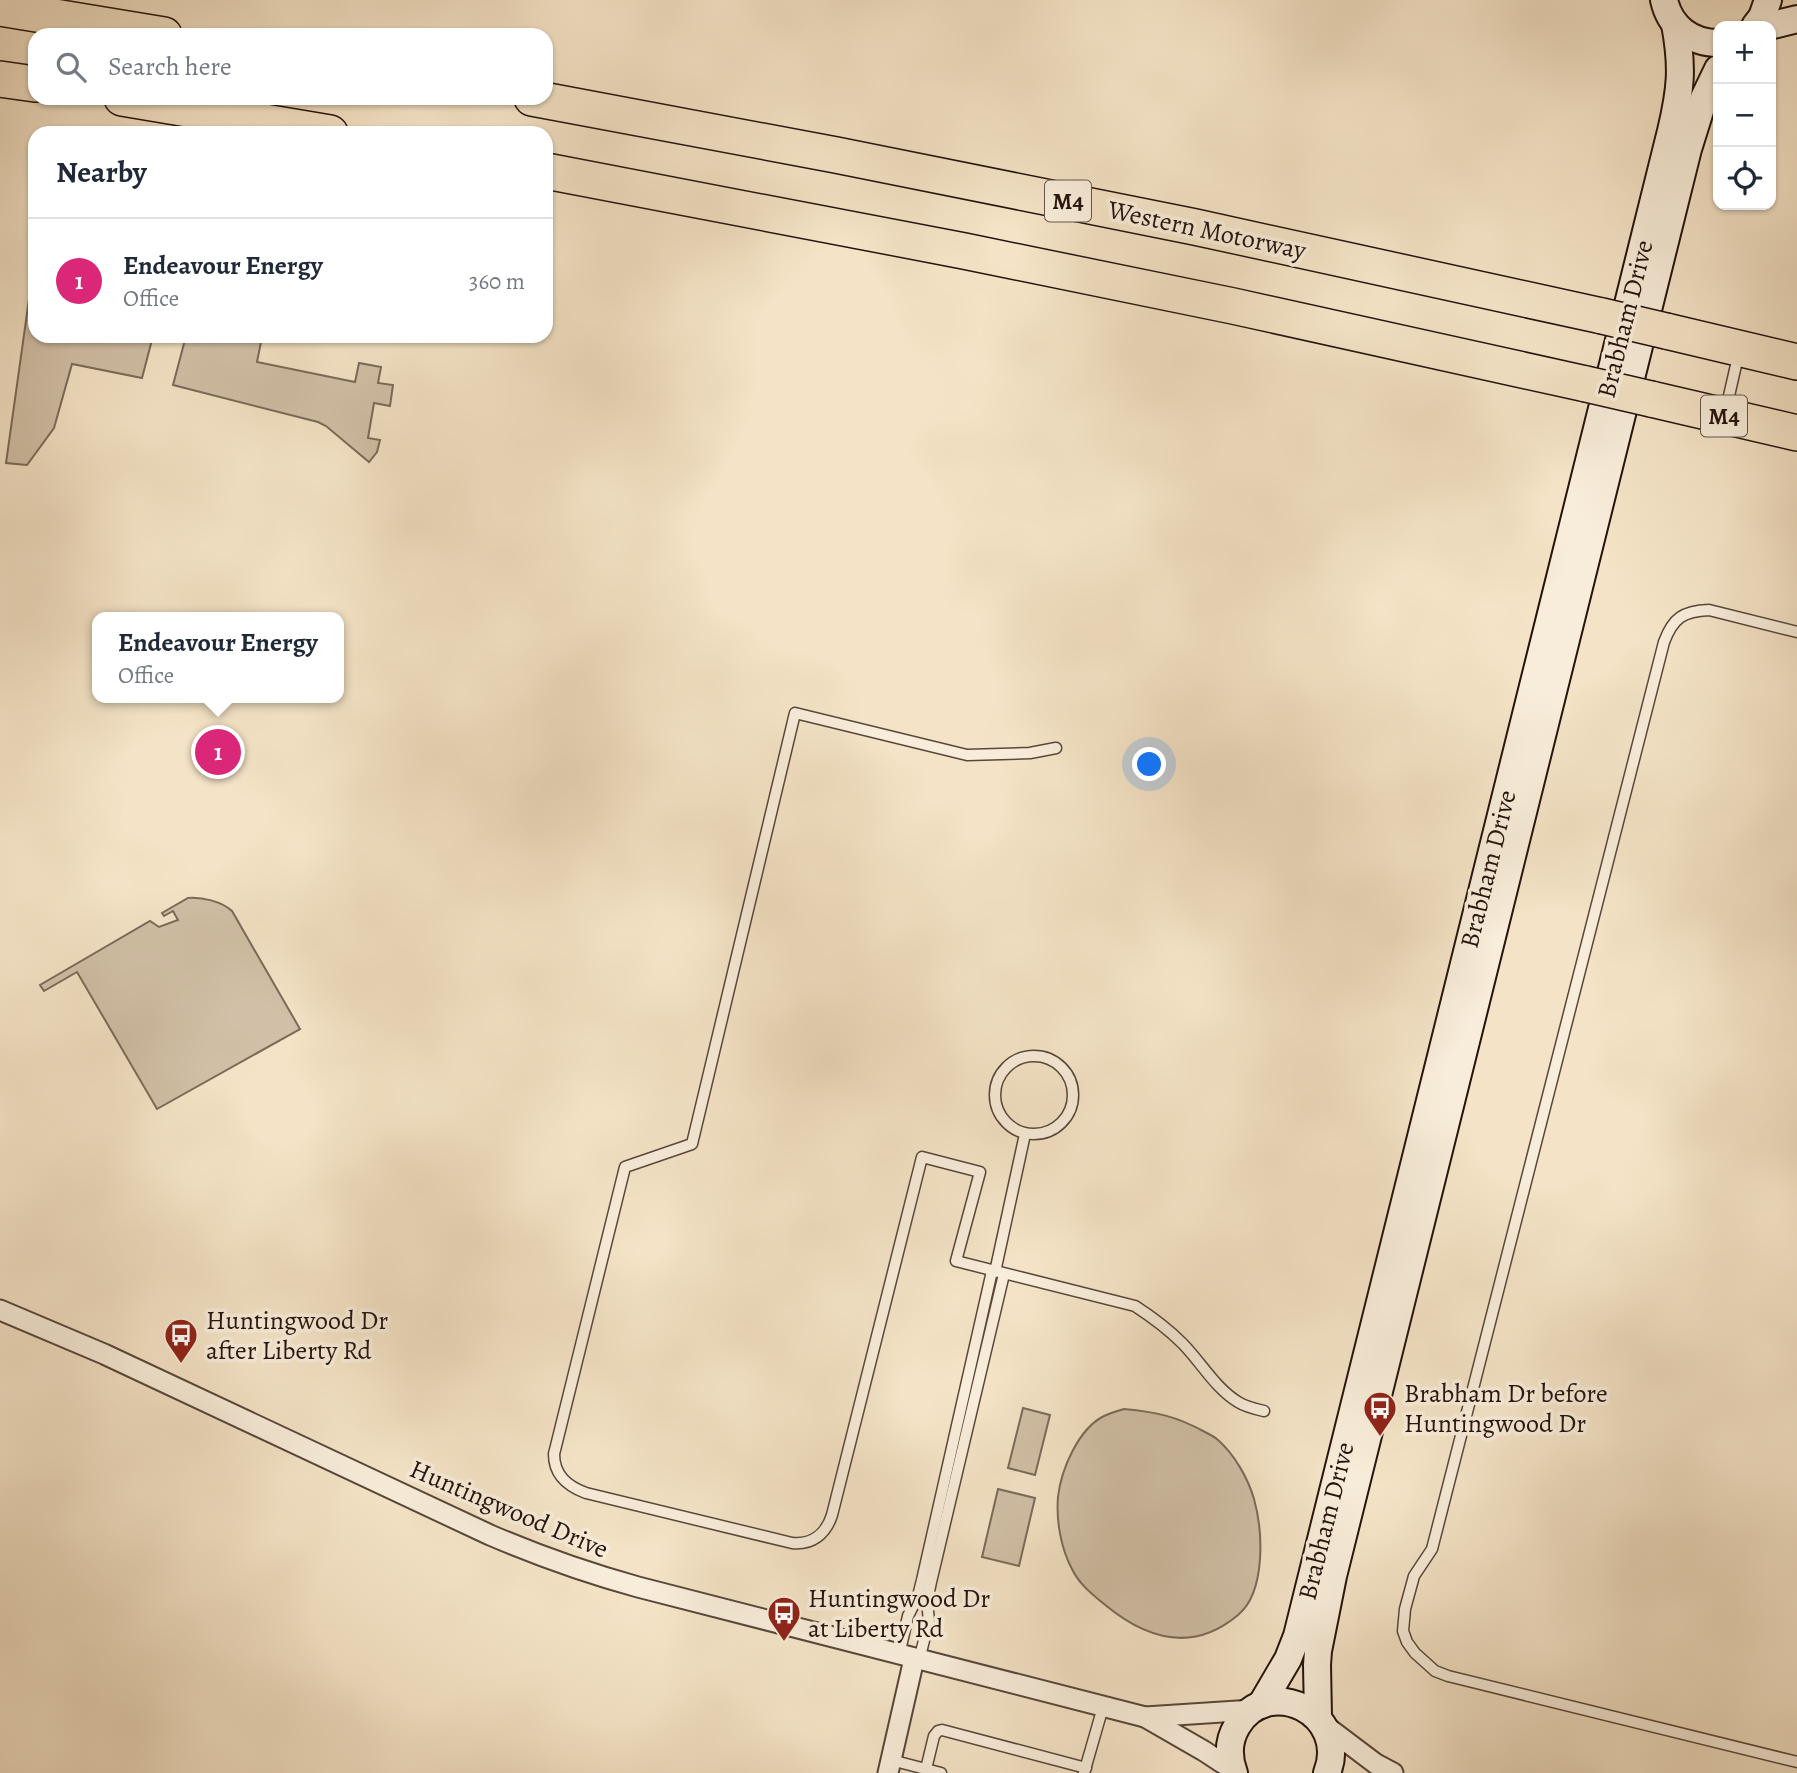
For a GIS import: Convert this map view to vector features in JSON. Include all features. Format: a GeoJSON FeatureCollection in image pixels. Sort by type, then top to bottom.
{"type":"FeatureCollection","features":[{"type":"Feature","properties":{"kind":"highway"},"geometry":{"type":"LineString","coordinates":[[0,2],[51,16]]}},
{"type":"Feature","properties":{"kind":"highway"},"geometry":{"type":"LineString","coordinates":[[0,8],[122,28]]}},
{"type":"Feature","properties":{"kind":"highway"},"geometry":{"type":"LineString","coordinates":[[0,79],[28,83]]}},
{"type":"Feature","properties":{"kind":"highway","name":"Western Motorway"},"geometry":{"type":"LineString","coordinates":[[553,102],[1195,227],[1602,316],[1797,362]]}},
{"type":"Feature","properties":{"kind":"highway"},"geometry":{"type":"LineString","coordinates":[[164,105],[288,126]]}},
{"type":"Feature","properties":{"kind":"highway","name":"M4"},"geometry":{"type":"LineString","coordinates":[[553,172],[1193,297],[1797,433]]}},
{"type":"Feature","properties":{"kind":"main road"},"geometry":{"type":"LineString","coordinates":[[1759,21],[1768,0]]}},
{"type":"Feature","properties":{"kind":"main road"},"geometry":{"type":"LineString","coordinates":[[1666,7],[1691,37],[1713,42]]}},
{"type":"Feature","properties":{"kind":"main road","name":"Brabham Drive"},"geometry":{"type":"LineString","coordinates":[[1234,1772],[1230,1754],[1232,1737],[1240,1721],[1257,1707],[1288,1659],[1297,1636],[1671,131],[1680,87],[1681,65],[1666,7]]}},
{"type":"Feature","properties":{"kind":"main road"},"geometry":{"type":"LineString","coordinates":[[1776,24],[1797,19]]}},
{"type":"Feature","properties":{"kind":"main road","name":"Brabham Drive"},"geometry":{"type":"LineString","coordinates":[[1327,1773],[1331,1744],[1320,1720],[1317,1665],[1334,1576],[1692,136],[1713,79]]}},
{"type":"Feature","properties":{"kind":"main road"},"geometry":{"type":"LineString","coordinates":[[1257,1707],[1276,1702],[1292,1703],[1306,1708],[1320,1720]]}},
{"type":"Feature","properties":{"kind":"street","name":"Huntingwood Drive"},"geometry":{"type":"LineString","coordinates":[[0,1310],[104,1354],[490,1535],[551,1560],[603,1578],[1145,1717],[1234,1772]]}},
{"type":"Feature","properties":{"kind":"street"},"geometry":{"type":"LineString","coordinates":[[889,1766],[911,1658]]}},
{"type":"Feature","properties":{"kind":"street","name":"Huntingwood Drive"},"geometry":{"type":"LineString","coordinates":[[1145,1717],[1257,1707]]}},
{"type":"Feature","properties":{"kind":"street"},"geometry":{"type":"LineString","coordinates":[[1320,1720],[1376,1764],[1393,1773]]}},
{"type":"Feature","properties":{"kind":"lane"},"geometry":{"type":"LineString","coordinates":[[1724,416],[1740,349]]}},
{"type":"Feature","properties":{"kind":"lane"},"geometry":{"type":"LineString","coordinates":[[1797,632],[1709,610],[1685,614],[1670,627],[1660,655],[1432,1549],[1414,1576],[1405,1609],[1403,1631],[1407,1642],[1424,1663],[1448,1676],[1797,1762]]}},
{"type":"Feature","properties":{"kind":"lane"},"geometry":{"type":"LineString","coordinates":[[1056,748],[1030,753],[967,755],[796,713],[692,1144],[625,1167],[554,1454],[556,1469],[565,1482],[586,1493],[785,1541],[799,1544],[814,1539],[826,1529],[832,1515],[922,1157],[980,1172],[956,1262],[1135,1307],[1182,1342],[1229,1396],[1246,1406],[1264,1411]]}},
{"type":"Feature","properties":{"kind":"lane"},"geometry":{"type":"LineString","coordinates":[[1027,1056],[1046,1057],[1069,1076],[1072,1105],[1068,1116],[1049,1132],[1026,1134],[1008,1125],[1001,1118],[994,1100],[994,1090],[1002,1071],[1009,1065],[1027,1056]]}},
{"type":"Feature","properties":{"kind":"lane"},"geometry":{"type":"LineString","coordinates":[[911,1658],[929,1621],[927,1601],[1026,1134]]}},
{"type":"Feature","properties":{"kind":"lane"},"geometry":{"type":"LineString","coordinates":[[911,1658],[908,1616],[918,1596],[997,1272]]}},
{"type":"Feature","properties":{"kind":"lane"},"geometry":{"type":"LineString","coordinates":[[926,1769],[934,1736],[942,1730],[1085,1770],[1103,1707]]}},
{"type":"Feature","properties":{"kind":"lane"},"geometry":{"type":"LineString","coordinates":[[889,1766],[941,1773]]}},
{"type":"Feature","properties":{"kind":"shaded area"},"geometry":{"type":"Polygon","coordinates":[[[28,306],[28,343],[151,343],[142,378],[72,364],[54,428],[27,465],[6,463],[28,306]]]}},
{"type":"Feature","properties":{"kind":"shaded area"},"geometry":{"type":"Polygon","coordinates":[[[184,343],[261,343],[257,362],[355,382],[359,363],[381,367],[378,383],[393,385],[390,406],[374,403],[368,438],[380,440],[377,452],[369,462],[318,422],[173,385],[184,343]]]}},
{"type":"Feature","properties":{"kind":"shaded area"},"geometry":{"type":"Polygon","coordinates":[[[188,898],[211,900],[232,911],[300,1029],[157,1109],[77,972],[44,991],[40,985],[150,921],[159,927],[178,920],[173,911],[164,916],[162,913],[188,898]]]}},
{"type":"Feature","properties":{"kind":"shaded area"},"geometry":{"type":"Polygon","coordinates":[[[1023,1408],[1050,1415],[1035,1475],[1008,1468],[1023,1408]]]}},
{"type":"Feature","properties":{"kind":"shaded area"},"geometry":{"type":"Polygon","coordinates":[[[1124,1409],[1175,1418],[1214,1437],[1235,1459],[1251,1491],[1257,1512],[1260,1544],[1258,1577],[1254,1592],[1238,1615],[1221,1627],[1204,1634],[1170,1637],[1136,1626],[1086,1588],[1075,1574],[1065,1553],[1060,1534],[1058,1497],[1067,1463],[1086,1430],[1106,1415],[1124,1409]]]}},
{"type":"Feature","properties":{"kind":"shaded area"},"geometry":{"type":"Polygon","coordinates":[[[998,1489],[1035,1498],[1019,1566],[982,1557],[998,1489]]]}},
{"type":"Feature","properties":{"kind":"place","name":"Endeavour Energy"},"geometry":{"type":"Point","coordinates":[218,752]}},
{"type":"Feature","properties":{"kind":"place","name":"Huntingwood Dr after Liberty Rd"},"geometry":{"type":"Point","coordinates":[181,1365]}},
{"type":"Feature","properties":{"kind":"place","name":"Brabham Dr before Huntingwood Dr"},"geometry":{"type":"Point","coordinates":[1380,1438]}},
{"type":"Feature","properties":{"kind":"place","name":"Huntingwood Dr at Liberty Rd"},"geometry":{"type":"Point","coordinates":[784,1643]}}]}
